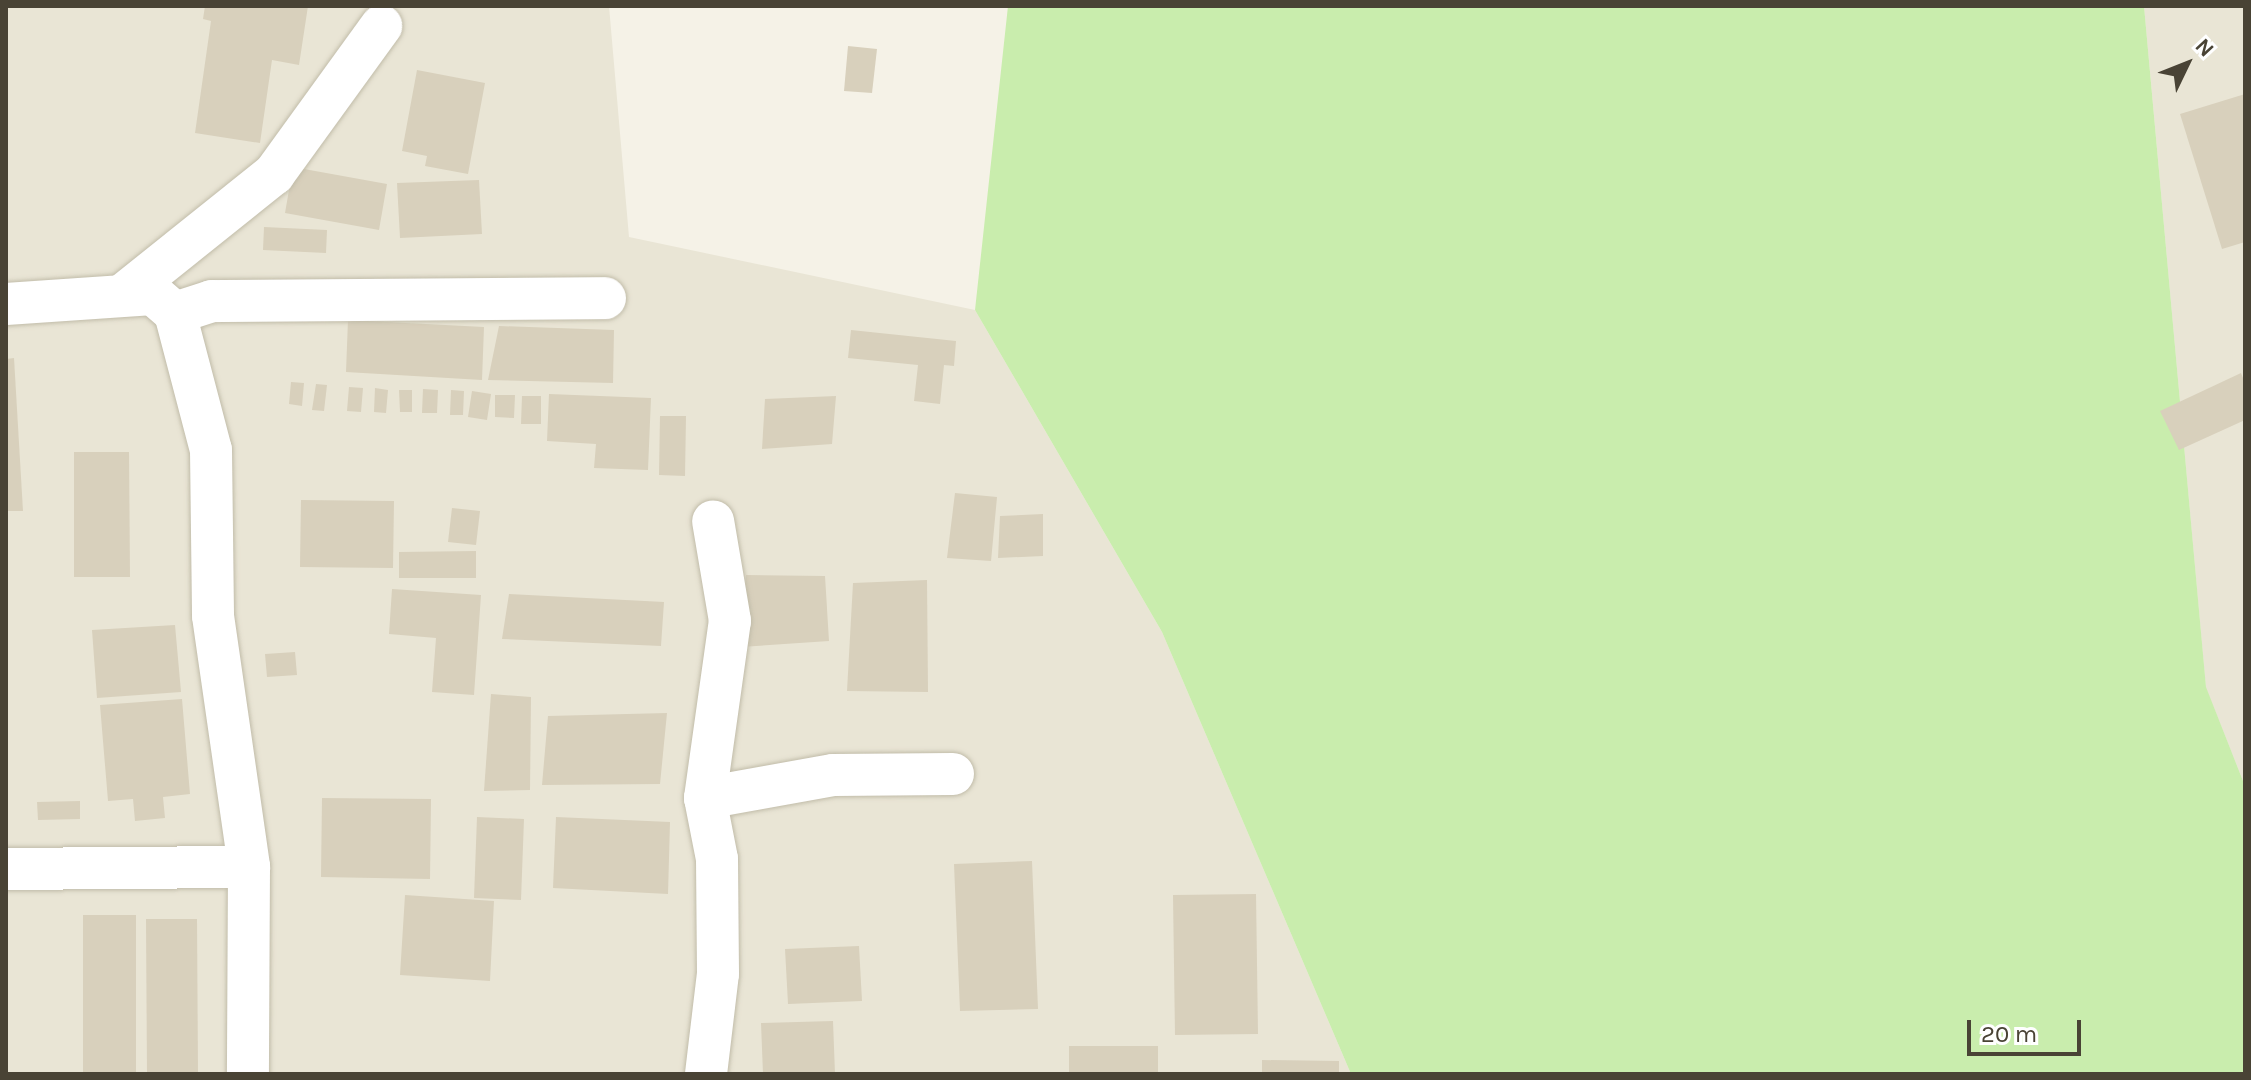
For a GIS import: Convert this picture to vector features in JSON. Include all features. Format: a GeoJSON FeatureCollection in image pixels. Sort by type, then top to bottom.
{"type":"FeatureCollection","features":[{"type":"Feature","properties":{"kind":"street"},"geometry":{"type":"LineString","coordinates":[[124,294],[274,174],[381,26]]}},
{"type":"Feature","properties":{"kind":"street"},"geometry":{"type":"LineString","coordinates":[[6,304],[153,294],[175,313],[211,450],[213,616],[249,867],[248,1074]]}},
{"type":"Feature","properties":{"kind":"street"},"geometry":{"type":"LineString","coordinates":[[175,313],[212,301],[605,298]]}},
{"type":"Feature","properties":{"kind":"street"},"geometry":{"type":"LineString","coordinates":[[706,1074],[718,974],[717,859],[705,798],[730,621],[713,521]]}},
{"type":"Feature","properties":{"kind":"street"},"geometry":{"type":"LineString","coordinates":[[705,798],[833,775],[953,774]]}},
{"type":"Feature","properties":{"kind":"street"},"geometry":{"type":"LineString","coordinates":[[6,869],[249,867]]}},
{"type":"Feature","properties":{"kind":"shaded area"},"geometry":{"type":"Polygon","coordinates":[[[6,6],[609,6],[629,237],[975,310],[1162,632],[1351,1074],[6,1074],[6,6]]]}},
{"type":"Feature","properties":{"kind":"shaded area"},"geometry":{"type":"Polygon","coordinates":[[[2144,6],[2245,6],[2245,786],[2206,688],[2144,6]]]}},
{"type":"Feature","properties":{"kind":"green space"},"geometry":{"type":"Polygon","coordinates":[[[1008,6],[2144,6],[2206,687],[2245,786],[2245,1074],[1351,1074],[1162,632],[975,310],[1008,6]]]}},
{"type":"Feature","properties":{"kind":"building"},"geometry":{"type":"Polygon","coordinates":[[[205,6],[308,6],[299,65],[272,60],[260,143],[195,133],[211,21],[203,19],[205,6]]]}},
{"type":"Feature","properties":{"kind":"building"},"geometry":{"type":"Polygon","coordinates":[[[848,46],[877,49],[872,93],[844,91],[848,46]]]}},
{"type":"Feature","properties":{"kind":"building"},"geometry":{"type":"Polygon","coordinates":[[[417,70],[485,83],[468,174],[425,166],[427,156],[402,151],[417,70]]]}},
{"type":"Feature","properties":{"kind":"building"},"geometry":{"type":"Polygon","coordinates":[[[2245,94],[2245,242],[2222,249],[2180,114],[2245,94]]]}},
{"type":"Feature","properties":{"kind":"building"},"geometry":{"type":"Polygon","coordinates":[[[293,167],[387,184],[379,230],[285,213],[293,167]]]}},
{"type":"Feature","properties":{"kind":"building"},"geometry":{"type":"Polygon","coordinates":[[[479,180],[482,234],[400,238],[397,183],[479,180]]]}},
{"type":"Feature","properties":{"kind":"building"},"geometry":{"type":"Polygon","coordinates":[[[264,227],[327,230],[326,253],[263,250],[264,227]]]}},
{"type":"Feature","properties":{"kind":"building"},"geometry":{"type":"Polygon","coordinates":[[[348,320],[484,327],[482,380],[346,372],[348,320]]]}},
{"type":"Feature","properties":{"kind":"building"},"geometry":{"type":"Polygon","coordinates":[[[499,326],[614,330],[613,383],[488,380],[499,326]]]}},
{"type":"Feature","properties":{"kind":"building"},"geometry":{"type":"Polygon","coordinates":[[[851,330],[956,341],[954,366],[944,365],[940,404],[914,401],[918,365],[848,358],[851,330]]]}},
{"type":"Feature","properties":{"kind":"building"},"geometry":{"type":"Polygon","coordinates":[[[14,358],[23,511],[6,511],[6,359],[14,358]]]}},
{"type":"Feature","properties":{"kind":"building"},"geometry":{"type":"Polygon","coordinates":[[[2241,373],[2245,383],[2245,420],[2179,450],[2160,411],[2241,373]]]}},
{"type":"Feature","properties":{"kind":"building"},"geometry":{"type":"Polygon","coordinates":[[[291,382],[304,383],[302,406],[289,404],[291,382]]]}},
{"type":"Feature","properties":{"kind":"building"},"geometry":{"type":"Polygon","coordinates":[[[316,384],[327,385],[324,411],[312,410],[316,384]]]}},
{"type":"Feature","properties":{"kind":"building"},"geometry":{"type":"Polygon","coordinates":[[[349,387],[363,388],[361,412],[347,411],[349,387]]]}},
{"type":"Feature","properties":{"kind":"building"},"geometry":{"type":"Polygon","coordinates":[[[375,388],[388,390],[386,413],[374,412],[375,388]]]}},
{"type":"Feature","properties":{"kind":"building"},"geometry":{"type":"Polygon","coordinates":[[[423,389],[438,390],[437,413],[422,413],[423,389]]]}},
{"type":"Feature","properties":{"kind":"building"},"geometry":{"type":"Polygon","coordinates":[[[399,390],[412,390],[412,412],[400,412],[399,390]]]}},
{"type":"Feature","properties":{"kind":"building"},"geometry":{"type":"Polygon","coordinates":[[[451,390],[464,391],[463,415],[450,415],[451,390]]]}},
{"type":"Feature","properties":{"kind":"building"},"geometry":{"type":"Polygon","coordinates":[[[472,391],[491,394],[487,420],[468,417],[472,391]]]}},
{"type":"Feature","properties":{"kind":"building"},"geometry":{"type":"Polygon","coordinates":[[[549,394],[651,398],[648,470],[594,468],[596,444],[547,441],[549,394]]]}},
{"type":"Feature","properties":{"kind":"building"},"geometry":{"type":"Polygon","coordinates":[[[495,395],[515,395],[514,418],[495,417],[495,395]]]}},
{"type":"Feature","properties":{"kind":"building"},"geometry":{"type":"Polygon","coordinates":[[[522,396],[541,396],[541,424],[521,424],[522,396]]]}},
{"type":"Feature","properties":{"kind":"building"},"geometry":{"type":"Polygon","coordinates":[[[836,396],[832,444],[762,449],[765,399],[836,396]]]}},
{"type":"Feature","properties":{"kind":"building"},"geometry":{"type":"Polygon","coordinates":[[[660,416],[686,416],[685,476],[659,475],[660,416]]]}},
{"type":"Feature","properties":{"kind":"building"},"geometry":{"type":"Polygon","coordinates":[[[74,452],[129,452],[130,577],[74,577],[74,452]]]}},
{"type":"Feature","properties":{"kind":"building"},"geometry":{"type":"Polygon","coordinates":[[[955,493],[997,497],[991,561],[947,558],[955,493]]]}},
{"type":"Feature","properties":{"kind":"building"},"geometry":{"type":"Polygon","coordinates":[[[301,500],[394,501],[393,568],[300,567],[301,500]]]}},
{"type":"Feature","properties":{"kind":"building"},"geometry":{"type":"Polygon","coordinates":[[[452,508],[480,511],[476,545],[448,542],[452,508]]]}},
{"type":"Feature","properties":{"kind":"building"},"geometry":{"type":"Polygon","coordinates":[[[1043,514],[1043,556],[998,558],[1000,516],[1043,514]]]}},
{"type":"Feature","properties":{"kind":"building"},"geometry":{"type":"Polygon","coordinates":[[[476,551],[476,578],[399,578],[399,552],[476,551]]]}},
{"type":"Feature","properties":{"kind":"building"},"geometry":{"type":"Polygon","coordinates":[[[746,575],[825,576],[829,641],[740,647],[746,575]]]}},
{"type":"Feature","properties":{"kind":"building"},"geometry":{"type":"Polygon","coordinates":[[[927,580],[928,692],[847,691],[853,583],[927,580]]]}},
{"type":"Feature","properties":{"kind":"building"},"geometry":{"type":"Polygon","coordinates":[[[392,589],[481,595],[474,695],[432,692],[436,638],[389,634],[392,589]]]}},
{"type":"Feature","properties":{"kind":"building"},"geometry":{"type":"Polygon","coordinates":[[[509,594],[664,602],[661,646],[502,639],[509,594]]]}},
{"type":"Feature","properties":{"kind":"building"},"geometry":{"type":"Polygon","coordinates":[[[175,625],[181,692],[97,698],[92,630],[175,625]]]}},
{"type":"Feature","properties":{"kind":"building"},"geometry":{"type":"Polygon","coordinates":[[[295,652],[297,675],[267,677],[265,654],[295,652]]]}},
{"type":"Feature","properties":{"kind":"building"},"geometry":{"type":"Polygon","coordinates":[[[491,694],[531,697],[530,790],[484,791],[491,694]]]}},
{"type":"Feature","properties":{"kind":"building"},"geometry":{"type":"Polygon","coordinates":[[[182,699],[190,794],[163,797],[165,818],[135,821],[133,799],[108,801],[100,705],[182,699]]]}},
{"type":"Feature","properties":{"kind":"building"},"geometry":{"type":"Polygon","coordinates":[[[667,713],[660,784],[542,785],[548,716],[667,713]]]}},
{"type":"Feature","properties":{"kind":"building"},"geometry":{"type":"Polygon","coordinates":[[[322,798],[431,799],[430,879],[321,877],[322,798]]]}},
{"type":"Feature","properties":{"kind":"building"},"geometry":{"type":"Polygon","coordinates":[[[80,801],[80,819],[38,820],[37,802],[80,801]]]}},
{"type":"Feature","properties":{"kind":"building"},"geometry":{"type":"Polygon","coordinates":[[[477,817],[524,819],[521,900],[474,898],[477,817]]]}},
{"type":"Feature","properties":{"kind":"building"},"geometry":{"type":"Polygon","coordinates":[[[556,817],[670,822],[668,894],[553,888],[556,817]]]}},
{"type":"Feature","properties":{"kind":"building"},"geometry":{"type":"Polygon","coordinates":[[[1032,861],[1038,1009],[960,1011],[954,864],[1032,861]]]}},
{"type":"Feature","properties":{"kind":"building"},"geometry":{"type":"Polygon","coordinates":[[[1256,894],[1258,1034],[1175,1035],[1173,895],[1256,894]]]}},
{"type":"Feature","properties":{"kind":"building"},"geometry":{"type":"Polygon","coordinates":[[[405,895],[494,901],[490,981],[400,975],[405,895]]]}},
{"type":"Feature","properties":{"kind":"building"},"geometry":{"type":"Polygon","coordinates":[[[83,915],[136,915],[136,1074],[83,1074],[83,915]]]}},
{"type":"Feature","properties":{"kind":"building"},"geometry":{"type":"Polygon","coordinates":[[[146,919],[197,919],[198,1074],[147,1074],[146,919]]]}},
{"type":"Feature","properties":{"kind":"building"},"geometry":{"type":"Polygon","coordinates":[[[859,946],[862,1001],[788,1004],[785,949],[859,946]]]}},
{"type":"Feature","properties":{"kind":"building"},"geometry":{"type":"Polygon","coordinates":[[[833,1021],[835,1074],[763,1074],[761,1023],[833,1021]]]}},
{"type":"Feature","properties":{"kind":"building"},"geometry":{"type":"Polygon","coordinates":[[[1069,1046],[1158,1046],[1158,1074],[1069,1074],[1069,1046]]]}},
{"type":"Feature","properties":{"kind":"building"},"geometry":{"type":"Polygon","coordinates":[[[1262,1060],[1339,1061],[1339,1074],[1262,1074],[1262,1060]]]}}]}
